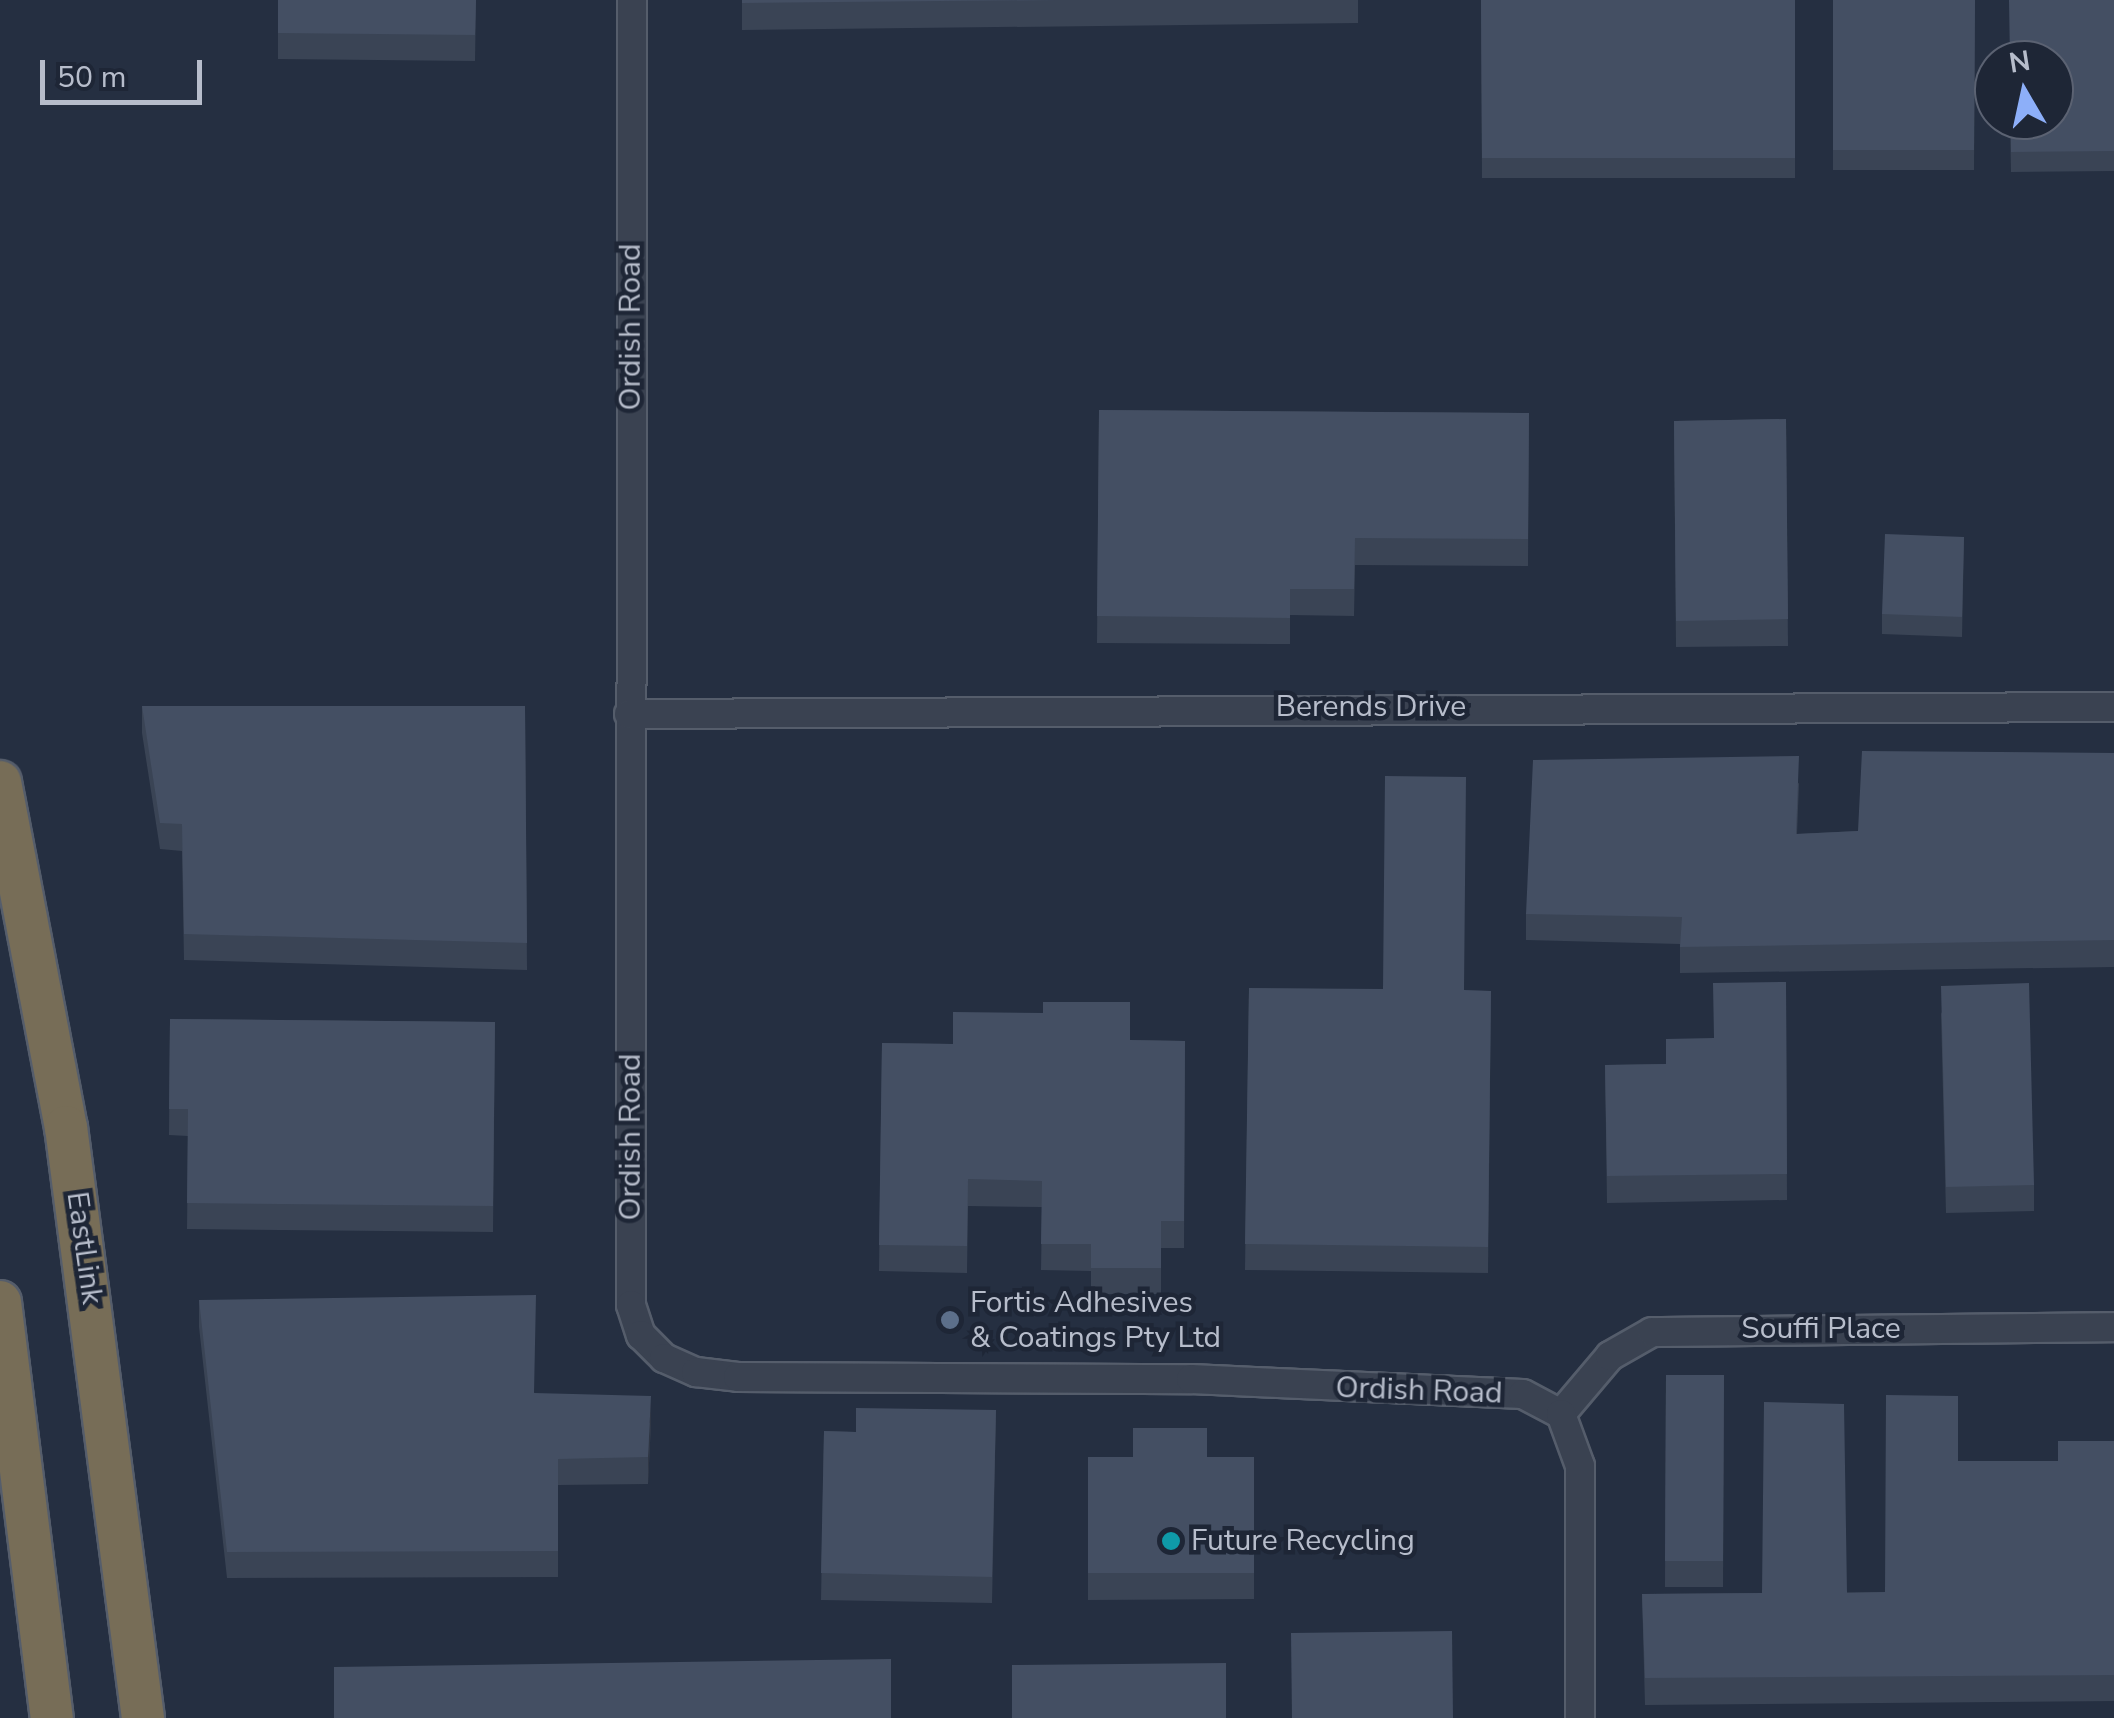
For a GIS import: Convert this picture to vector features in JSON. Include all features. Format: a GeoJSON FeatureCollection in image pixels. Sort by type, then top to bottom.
{"type":"FeatureCollection","features":[{"type":"Feature","properties":{"kind":"highway","name":"EastLink"},"geometry":{"type":"LineString","coordinates":[[0,782],[66,1127],[143,1718]]}},
{"type":"Feature","properties":{"kind":"highway"},"geometry":{"type":"LineString","coordinates":[[0,1302],[52,1718]]}},
{"type":"Feature","properties":{"kind":"street","name":"Ordish Road"},"geometry":{"type":"LineString","coordinates":[[632,0],[631,1305],[641,1334],[664,1358],[696,1372],[738,1378],[1191,1378],[1524,1394],[1561,1414]]}},
{"type":"Feature","properties":{"kind":"street","name":"Berends Drive"},"geometry":{"type":"LineString","coordinates":[[629,714],[2114,708]]}},
{"type":"Feature","properties":{"kind":"street","name":"Souffi Place"},"geometry":{"type":"LineString","coordinates":[[1561,1414],[1610,1356],[1652,1332],[2114,1327]]}},
{"type":"Feature","properties":{"kind":"street"},"geometry":{"type":"LineString","coordinates":[[1561,1414],[1580,1466],[1580,1718]]}},
{"type":"Feature","properties":{"kind":"building"},"geometry":{"type":"Polygon","coordinates":[[[278,0],[476,0],[475,35],[278,33],[278,0]]]}},
{"type":"Feature","properties":{"kind":"building"},"geometry":{"type":"Polygon","coordinates":[[[742,0],[1057,0],[742,3],[742,0]]]}},
{"type":"Feature","properties":{"kind":"building"},"geometry":{"type":"Polygon","coordinates":[[[1481,0],[1795,0],[1795,158],[1482,158],[1481,0]]]}},
{"type":"Feature","properties":{"kind":"building"},"geometry":{"type":"Polygon","coordinates":[[[1833,0],[1975,0],[1974,150],[1833,150],[1833,0]]]}},
{"type":"Feature","properties":{"kind":"building"},"geometry":{"type":"Polygon","coordinates":[[[2009,0],[2114,0],[2114,151],[2011,152],[2011,140],[2074,140],[2074,40],[2010,40],[2009,0]]]}},
{"type":"Feature","properties":{"kind":"building"},"geometry":{"type":"Polygon","coordinates":[[[1099,410],[1529,413],[1528,539],[1355,538],[1354,589],[1290,589],[1290,618],[1097,616],[1099,410]]]}},
{"type":"Feature","properties":{"kind":"building"},"geometry":{"type":"Polygon","coordinates":[[[1786,419],[1788,619],[1676,621],[1674,421],[1786,419]]]}},
{"type":"Feature","properties":{"kind":"building"},"geometry":{"type":"Polygon","coordinates":[[[1885,534],[1964,537],[1962,617],[1882,614],[1885,534]]]}},
{"type":"Feature","properties":{"kind":"building"},"geometry":{"type":"Polygon","coordinates":[[[142,706],[525,706],[527,943],[184,934],[182,824],[160,823],[142,706]]]}},
{"type":"Feature","properties":{"kind":"building"},"geometry":{"type":"Polygon","coordinates":[[[1862,751],[2114,753],[2114,940],[1680,947],[1682,917],[1526,914],[1533,760],[1799,756],[1796,834],[1858,831],[1862,751]]]}},
{"type":"Feature","properties":{"kind":"building"},"geometry":{"type":"Polygon","coordinates":[[[1385,776],[1466,777],[1464,990],[1491,991],[1488,1247],[1245,1244],[1249,988],[1383,989],[1385,776]]]}},
{"type":"Feature","properties":{"kind":"building"},"geometry":{"type":"Polygon","coordinates":[[[1786,982],[1787,1174],[1607,1176],[1605,1065],[1666,1064],[1666,1039],[1714,1038],[1713,983],[1786,982]]]}},
{"type":"Feature","properties":{"kind":"building"},"geometry":{"type":"Polygon","coordinates":[[[2029,983],[2034,1185],[1946,1187],[1941,986],[2029,983]]]}},
{"type":"Feature","properties":{"kind":"building"},"geometry":{"type":"Polygon","coordinates":[[[1043,1002],[1130,1002],[1130,1040],[1185,1041],[1184,1221],[1161,1221],[1161,1268],[1091,1268],[1091,1244],[1041,1244],[1042,1181],[968,1179],[967,1246],[879,1245],[882,1043],[953,1044],[953,1012],[1043,1013],[1043,1002]]]}},
{"type":"Feature","properties":{"kind":"building"},"geometry":{"type":"Polygon","coordinates":[[[170,1019],[495,1022],[493,1206],[187,1203],[188,1109],[169,1109],[170,1019]]]}},
{"type":"Feature","properties":{"kind":"building"},"geometry":{"type":"Polygon","coordinates":[[[536,1295],[534,1393],[651,1396],[648,1457],[558,1459],[558,1551],[227,1552],[199,1300],[536,1295]]]}},
{"type":"Feature","properties":{"kind":"building"},"geometry":{"type":"Polygon","coordinates":[[[1666,1375],[1724,1375],[1723,1561],[1665,1561],[1666,1375]]]}},
{"type":"Feature","properties":{"kind":"building"},"geometry":{"type":"Polygon","coordinates":[[[1886,1395],[1958,1396],[1958,1461],[2058,1461],[2058,1441],[2114,1441],[2114,1675],[1645,1678],[1642,1594],[1762,1593],[1764,1402],[1844,1404],[1847,1593],[1885,1592],[1886,1395]]]}},
{"type":"Feature","properties":{"kind":"building"},"geometry":{"type":"Polygon","coordinates":[[[856,1408],[996,1410],[992,1577],[821,1573],[824,1431],[856,1432],[856,1408]]]}},
{"type":"Feature","properties":{"kind":"building","name":"Future Recycling"},"geometry":{"type":"Polygon","coordinates":[[[1133,1428],[1207,1428],[1207,1457],[1254,1457],[1254,1573],[1088,1573],[1088,1457],[1133,1457],[1133,1428]]]}},
{"type":"Feature","properties":{"kind":"building"},"geometry":{"type":"Polygon","coordinates":[[[1452,1631],[1453,1718],[1292,1718],[1291,1633],[1452,1631]]]}},
{"type":"Feature","properties":{"kind":"building"},"geometry":{"type":"Polygon","coordinates":[[[891,1659],[891,1718],[334,1718],[334,1667],[891,1659]]]}},
{"type":"Feature","properties":{"kind":"building"},"geometry":{"type":"Polygon","coordinates":[[[1226,1663],[1226,1718],[1012,1718],[1012,1665],[1226,1663]]]}},
{"type":"Feature","properties":{"kind":"place","name":"Fortis Adhesives & Coatings Pty Ltd"},"geometry":{"type":"Point","coordinates":[950,1320]}},
{"type":"Feature","properties":{"kind":"place","name":"Future Recycling"},"geometry":{"type":"Point","coordinates":[1171,1541]}}]}
